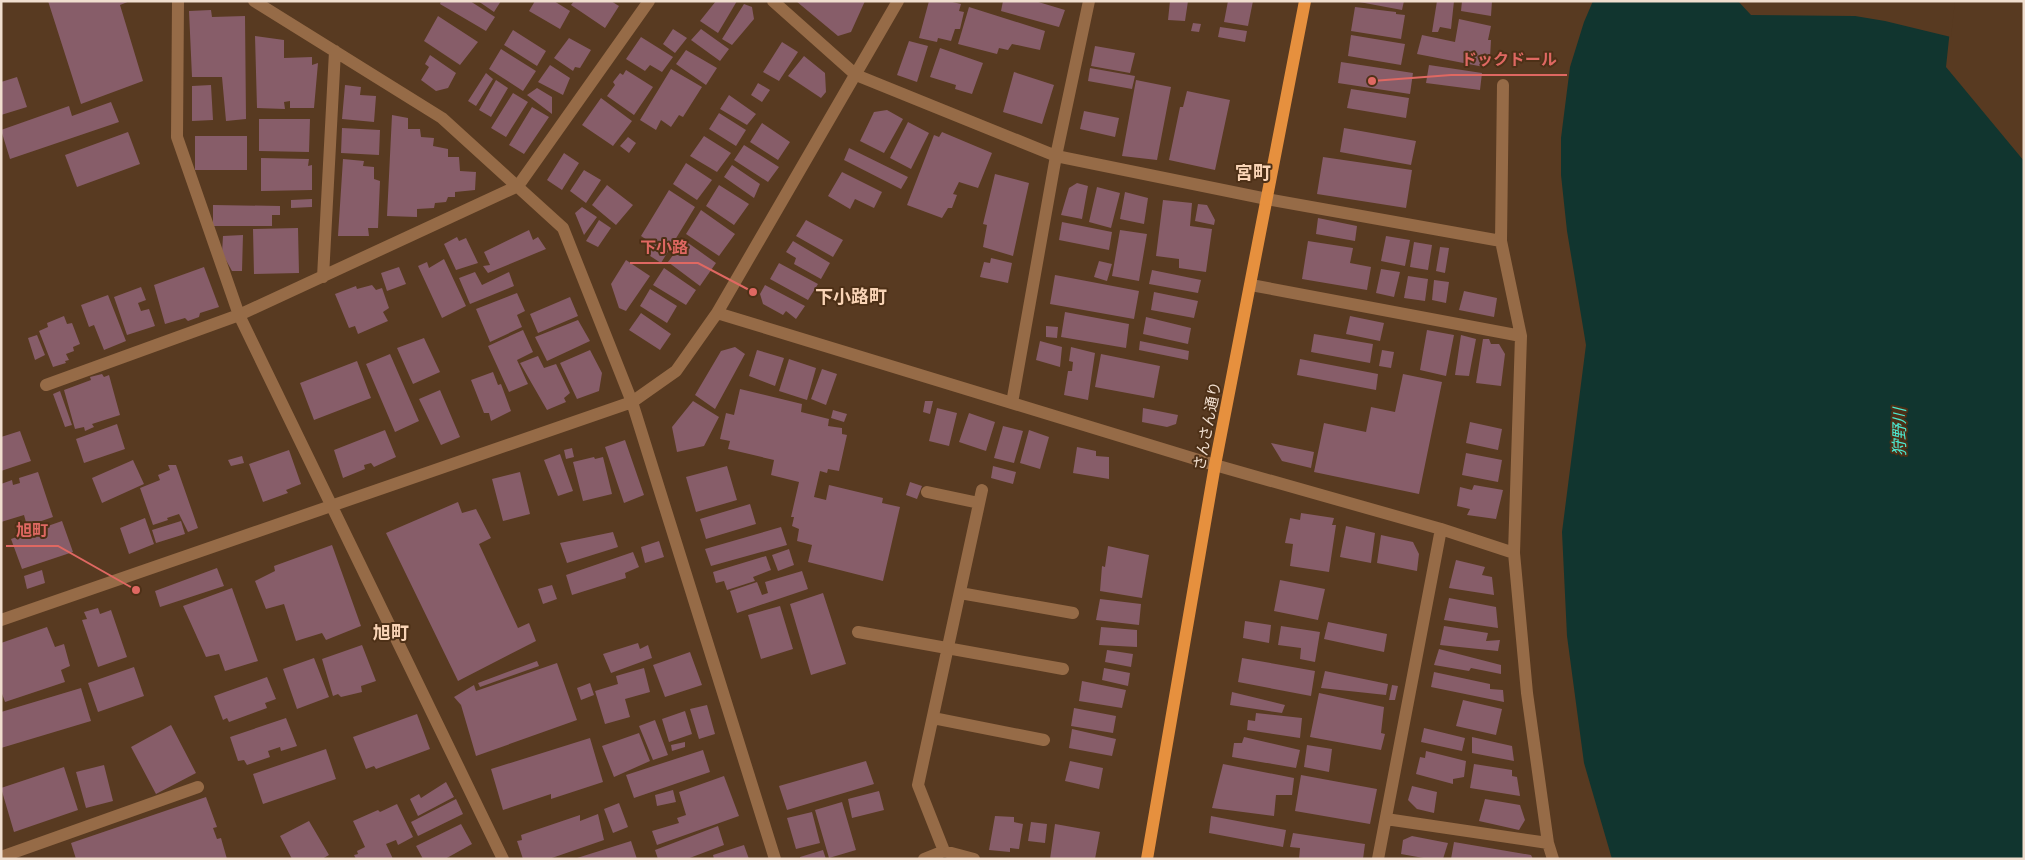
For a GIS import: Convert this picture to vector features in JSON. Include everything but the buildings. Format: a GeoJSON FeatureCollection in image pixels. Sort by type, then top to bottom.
{"type":"FeatureCollection","features":[{"type":"Feature","properties":{"kind":"main road","name":"さんさん通り"},"geometry":{"type":"LineString","coordinates":[[1147,859],[1215,465],[1305,1]]}},
{"type":"Feature","properties":{"kind":"street"},"geometry":{"type":"LineString","coordinates":[[178,1],[177,137],[239,315],[503,859]]}},
{"type":"Feature","properties":{"kind":"street"},"geometry":{"type":"LineString","coordinates":[[254,1],[442,118],[563,228],[632,402],[775,859]]}},
{"type":"Feature","properties":{"kind":"street"},"geometry":{"type":"LineString","coordinates":[[46,385],[239,315],[518,186],[649,1]]}},
{"type":"Feature","properties":{"kind":"street"},"geometry":{"type":"LineString","coordinates":[[773,1],[856,75],[1056,156],[1267,199],[1501,241]]}},
{"type":"Feature","properties":{"kind":"street"},"geometry":{"type":"LineString","coordinates":[[1,620],[632,402],[676,371],[717,313],[898,1]]}},
{"type":"Feature","properties":{"kind":"street"},"geometry":{"type":"LineString","coordinates":[[1012,403],[1056,156],[1089,1]]}},
{"type":"Feature","properties":{"kind":"street"},"geometry":{"type":"LineString","coordinates":[[323,277],[335,51]]}},
{"type":"Feature","properties":{"kind":"street"},"geometry":{"type":"LineString","coordinates":[[1503,85],[1501,241],[1521,336],[1514,553],[1527,693],[1548,843],[1553,859]]}},
{"type":"Feature","properties":{"kind":"street"},"geometry":{"type":"LineString","coordinates":[[1251,285],[1521,336]]}},
{"type":"Feature","properties":{"kind":"street"},"geometry":{"type":"LineString","coordinates":[[717,313],[1215,465],[1441,529],[1514,553]]}},
{"type":"Feature","properties":{"kind":"street"},"geometry":{"type":"LineString","coordinates":[[944,852],[918,784],[982,490]]}},
{"type":"Feature","properties":{"kind":"street"},"geometry":{"type":"LineString","coordinates":[[927,492],[979,503]]}},
{"type":"Feature","properties":{"kind":"street"},"geometry":{"type":"LineString","coordinates":[[1378,859],[1441,529]]}},
{"type":"Feature","properties":{"kind":"street"},"geometry":{"type":"LineString","coordinates":[[960,592],[1072,613]]}},
{"type":"Feature","properties":{"kind":"street"},"geometry":{"type":"LineString","coordinates":[[858,632],[1063,669]]}},
{"type":"Feature","properties":{"kind":"street"},"geometry":{"type":"LineString","coordinates":[[932,718],[1044,740]]}},
{"type":"Feature","properties":{"kind":"street"},"geometry":{"type":"LineString","coordinates":[[1,856],[198,788]]}},
{"type":"Feature","properties":{"kind":"street"},"geometry":{"type":"LineString","coordinates":[[1386,819],[1548,843]]}},
{"type":"Feature","properties":{"kind":"street"},"geometry":{"type":"LineString","coordinates":[[924,859],[944,852],[974,859]]}},
{"type":"Feature","properties":{"kind":"water","name":"狩野川"},"geometry":{"type":"Polygon","coordinates":[[[1593,1],[1953,1],[1946,67],[2024,161],[2024,859],[1612,859],[1584,763],[1567,636],[1562,532],[1586,345],[1567,231],[1561,175],[1561,138],[1570,67],[1584,22],[1593,1]]]}},
{"type":"Feature","properties":{"kind":"pier"},"geometry":{"type":"Polygon","coordinates":[[[1738,1],[1955,1],[1951,37],[1885,21],[1855,16],[1751,15],[1738,1]]]}},
{"type":"Feature","properties":{"kind":"place","name":"ドックドール"},"geometry":{"type":"Point","coordinates":[1372,81]}},
{"type":"Feature","properties":{"kind":"place","name":"下小路"},"geometry":{"type":"Point","coordinates":[753,292]}},
{"type":"Feature","properties":{"kind":"place","name":"旭町"},"geometry":{"type":"Point","coordinates":[136,590]}},
{"type":"Feature","properties":{"kind":"district","name":"宮町"},"geometry":{"type":"Point","coordinates":[1253,172]}},
{"type":"Feature","properties":{"kind":"district","name":"下小路町"},"geometry":{"type":"Point","coordinates":[851,296]}},
{"type":"Feature","properties":{"kind":"district","name":"旭町"},"geometry":{"type":"Point","coordinates":[391,632]}}]}
